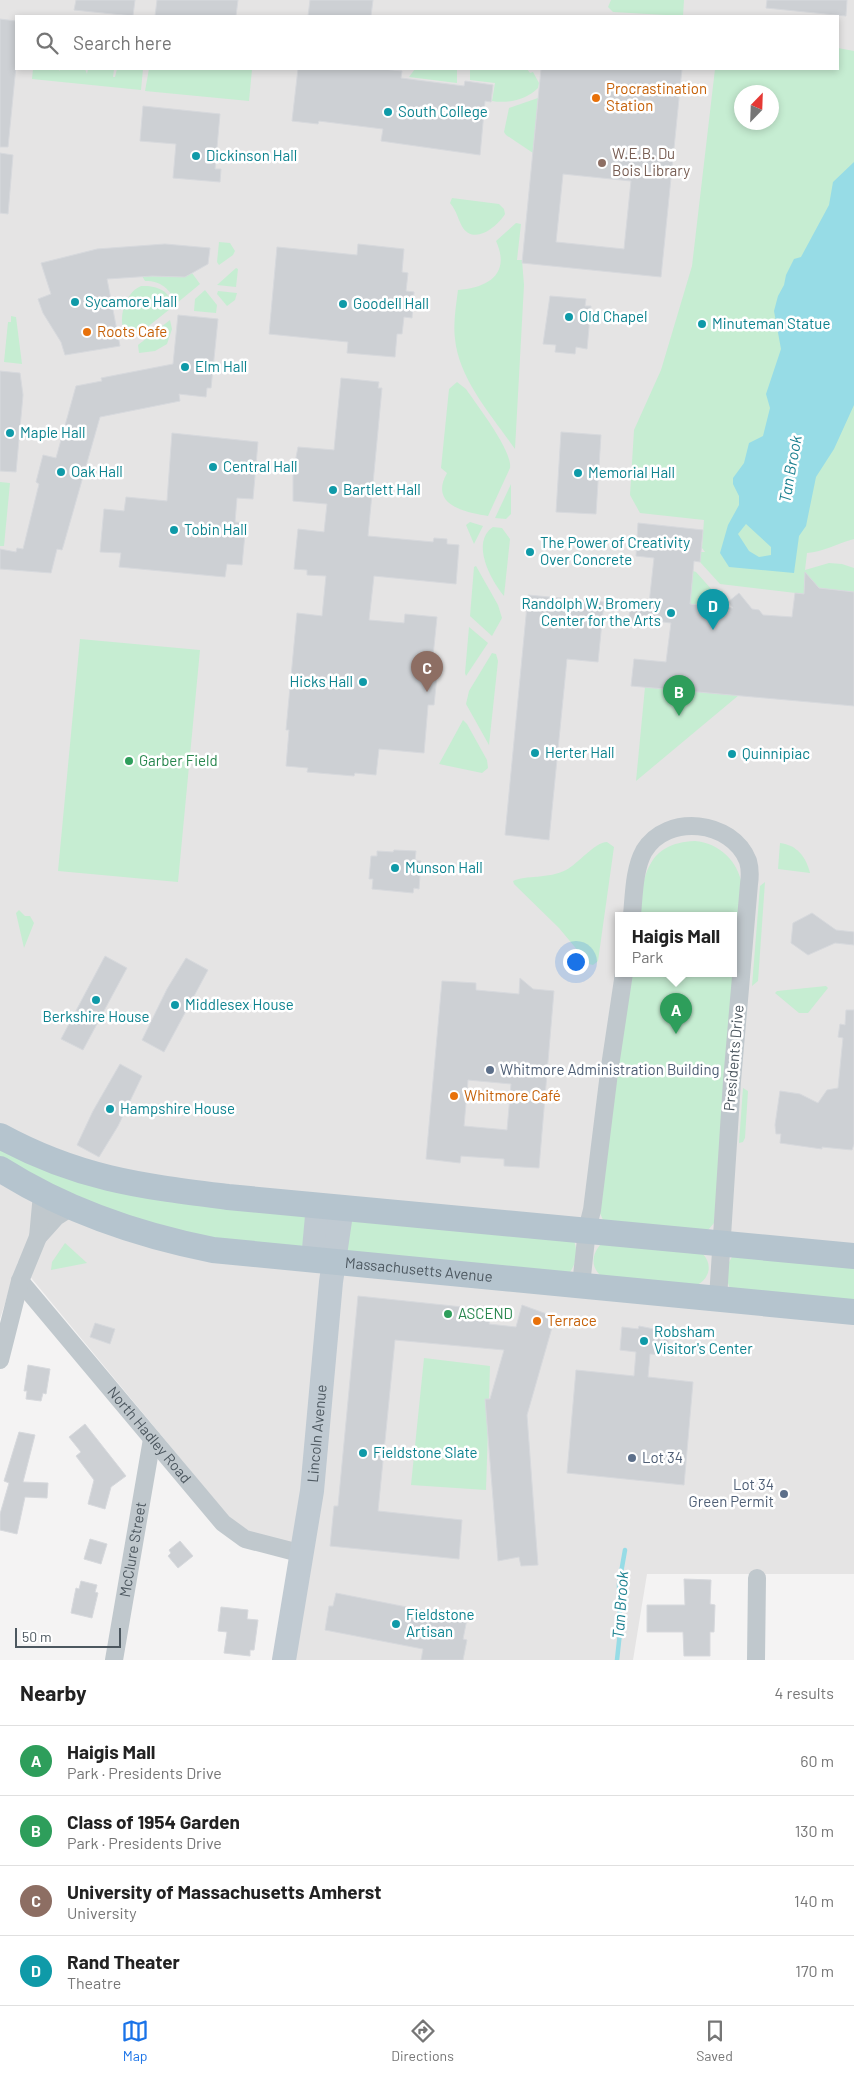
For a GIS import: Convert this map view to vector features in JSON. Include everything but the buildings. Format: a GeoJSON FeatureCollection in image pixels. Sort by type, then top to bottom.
{"type":"FeatureCollection","features":[{"type":"Feature","properties":{"kind":"main road"},"geometry":{"type":"LineString","coordinates":[[0,1136],[58,1164],[125,1183],[228,1197],[854,1256]]}},
{"type":"Feature","properties":{"kind":"main road","name":"Massachusetts Avenue"},"geometry":{"type":"LineString","coordinates":[[0,1168],[42,1194],[70,1208],[137,1232],[178,1243],[237,1253],[854,1312]]}},
{"type":"Feature","properties":{"kind":"street","name":"Presidents Drive"},"geometry":{"type":"LineString","coordinates":[[632,912],[640,860],[645,850],[663,833],[678,827],[695,826],[716,830],[729,837],[744,853],[749,863],[718,1298]]}},
{"type":"Feature","properties":{"kind":"street"},"geometry":{"type":"LineString","coordinates":[[581,1285],[587,1230],[592,1210],[623,977]]}},
{"type":"Feature","properties":{"kind":"street"},"geometry":{"type":"LineString","coordinates":[[38,1238],[42,1194]]}},
{"type":"Feature","properties":{"kind":"street","name":"Lincoln Avenue"},"geometry":{"type":"LineString","coordinates":[[284,1660],[303,1554],[314,1474],[324,1261],[330,1206]]}},
{"type":"Feature","properties":{"kind":"street"},"geometry":{"type":"LineString","coordinates":[[0,1360],[20,1280],[38,1238],[56,1217],[70,1208]]}},
{"type":"Feature","properties":{"kind":"street","name":"North Hadley Road"},"geometry":{"type":"LineString","coordinates":[[20,1280],[211,1511],[233,1532],[262,1545],[303,1554]]}},
{"type":"Feature","properties":{"kind":"street","name":"McClure Street"},"geometry":{"type":"LineString","coordinates":[[114,1660],[152,1439]]}},
{"type":"Feature","properties":{"kind":"street"},"geometry":{"type":"LineString","coordinates":[[756,1660],[757,1578]]}},
{"type":"Feature","properties":{"kind":"shaded area"},"geometry":{"type":"Polygon","coordinates":[[[0,0],[854,0],[854,1574],[647,1574],[633,1660],[293,1660],[312,1547],[266,1538],[249,1531],[228,1516],[18,1262],[0,1319],[0,0]]]}},
{"type":"Feature","properties":{"kind":"green space"},"geometry":{"type":"Polygon","coordinates":[[[611,0],[684,0],[683,15],[613,12],[608,7],[611,0]]]}},
{"type":"Feature","properties":{"kind":"green space"},"geometry":{"type":"Polygon","coordinates":[[[839,48],[854,51],[854,539],[819,551],[807,553],[805,570],[829,563],[842,564],[854,568],[854,592],[819,588],[805,575],[804,594],[720,584],[700,562],[701,552],[705,552],[702,548],[704,520],[640,513],[630,495],[634,430],[661,370],[692,266],[715,70],[839,70],[839,48]]]}},
{"type":"Feature","properties":{"kind":"green space"},"geometry":{"type":"Polygon","coordinates":[[[33,70],[85,70],[87,74],[88,70],[114,70],[113,77],[115,77],[117,70],[143,70],[141,90],[32,79],[33,70]]]}},
{"type":"Feature","properties":{"kind":"green space"},"geometry":{"type":"Polygon","coordinates":[[[149,70],[252,70],[249,101],[145,91],[149,70]]]}},
{"type":"Feature","properties":{"kind":"green space"},"geometry":{"type":"Polygon","coordinates":[[[414,70],[457,70],[457,83],[409,77],[414,70]]]}},
{"type":"Feature","properties":{"kind":"green space"},"geometry":{"type":"Polygon","coordinates":[[[470,70],[528,70],[530,73],[533,72],[539,83],[538,88],[529,95],[505,102],[492,101],[495,83],[470,80],[470,70]]]}},
{"type":"Feature","properties":{"kind":"green space"},"geometry":{"type":"Polygon","coordinates":[[[538,98],[533,153],[504,132],[509,108],[538,98]]]}},
{"type":"Feature","properties":{"kind":"green space"},"geometry":{"type":"Polygon","coordinates":[[[452,198],[499,204],[504,209],[505,214],[492,228],[486,232],[474,235],[468,233],[463,228],[450,203],[452,198]]]}},
{"type":"Feature","properties":{"kind":"green space"},"geometry":{"type":"Polygon","coordinates":[[[516,223],[521,224],[517,260],[522,260],[524,285],[515,449],[487,411],[463,369],[458,354],[454,327],[458,290],[479,286],[494,277],[501,262],[496,241],[516,223]]]}},
{"type":"Feature","properties":{"kind":"green space"},"geometry":{"type":"Polygon","coordinates":[[[219,242],[230,243],[235,251],[233,255],[219,265],[217,262],[219,242]]]}},
{"type":"Feature","properties":{"kind":"green space"},"geometry":{"type":"Polygon","coordinates":[[[236,268],[238,269],[236,287],[217,285],[236,268]]]}},
{"type":"Feature","properties":{"kind":"green space"},"geometry":{"type":"Polygon","coordinates":[[[192,273],[200,284],[177,303],[164,287],[156,282],[145,281],[142,276],[184,277],[192,273]]]}},
{"type":"Feature","properties":{"kind":"green space"},"geometry":{"type":"Polygon","coordinates":[[[141,286],[163,290],[171,303],[170,309],[131,340],[126,335],[123,327],[123,311],[129,296],[141,286]]]}},
{"type":"Feature","properties":{"kind":"green space"},"geometry":{"type":"Polygon","coordinates":[[[205,290],[217,305],[216,313],[194,311],[195,299],[205,290]]]}},
{"type":"Feature","properties":{"kind":"green space"},"geometry":{"type":"Polygon","coordinates":[[[218,291],[237,293],[235,300],[227,306],[217,294],[218,291]]]}},
{"type":"Feature","properties":{"kind":"green space"},"geometry":{"type":"Polygon","coordinates":[[[11,316],[16,317],[22,364],[4,362],[8,322],[11,322],[11,316]]]}},
{"type":"Feature","properties":{"kind":"green space"},"geometry":{"type":"Polygon","coordinates":[[[170,320],[172,329],[167,344],[155,351],[139,353],[138,345],[170,320]]]}},
{"type":"Feature","properties":{"kind":"green space"},"geometry":{"type":"Polygon","coordinates":[[[457,382],[466,389],[485,416],[500,439],[509,460],[510,468],[488,516],[469,512],[452,505],[442,493],[447,473],[441,468],[449,389],[457,382]]]}},
{"type":"Feature","properties":{"kind":"green space"},"geometry":{"type":"Polygon","coordinates":[[[0,482],[10,483],[4,546],[0,546],[0,482]]]}},
{"type":"Feature","properties":{"kind":"green space"},"geometry":{"type":"Polygon","coordinates":[[[511,484],[511,514],[506,519],[495,518],[511,484]]]}},
{"type":"Feature","properties":{"kind":"green space"},"geometry":{"type":"Polygon","coordinates":[[[470,522],[483,526],[474,544],[466,525],[470,522]]]}},
{"type":"Feature","properties":{"kind":"green space"},"geometry":{"type":"Polygon","coordinates":[[[493,527],[502,528],[510,539],[504,596],[489,572],[483,551],[483,542],[486,534],[493,527]]]}},
{"type":"Feature","properties":{"kind":"green space"},"geometry":{"type":"Polygon","coordinates":[[[476,566],[498,605],[502,618],[492,636],[470,616],[474,567],[476,566]]]}},
{"type":"Feature","properties":{"kind":"green space"},"geometry":{"type":"Polygon","coordinates":[[[693,571],[713,591],[723,591],[722,601],[717,605],[720,609],[712,615],[713,606],[690,604],[693,571]]]}},
{"type":"Feature","properties":{"kind":"green space"},"geometry":{"type":"Polygon","coordinates":[[[469,627],[488,643],[466,676],[465,673],[469,627]]]}},
{"type":"Feature","properties":{"kind":"green space","name":"Garber Field"},"geometry":{"type":"Polygon","coordinates":[[[80,639],[200,650],[178,882],[58,871],[80,639]]]}},
{"type":"Feature","properties":{"kind":"green space"},"geometry":{"type":"Polygon","coordinates":[[[492,653],[496,654],[498,661],[489,745],[466,704],[469,691],[492,653]]]}},
{"type":"Feature","properties":{"kind":"green space"},"geometry":{"type":"Polygon","coordinates":[[[645,687],[739,695],[636,781],[645,687]]]}},
{"type":"Feature","properties":{"kind":"green space"},"geometry":{"type":"Polygon","coordinates":[[[463,720],[487,760],[488,768],[482,773],[439,764],[463,720]]]}},
{"type":"Feature","properties":{"kind":"green space"},"geometry":{"type":"Polygon","coordinates":[[[695,841],[712,845],[726,855],[736,868],[742,885],[737,945],[737,912],[639,912],[650,864],[666,848],[679,843],[695,841]]]}},
{"type":"Feature","properties":{"kind":"green space"},"geometry":{"type":"Polygon","coordinates":[[[607,842],[614,847],[598,961],[593,965],[589,964],[559,928],[513,881],[559,873],[571,867],[592,849],[607,842]]]}},
{"type":"Feature","properties":{"kind":"green space"},"geometry":{"type":"Polygon","coordinates":[[[780,843],[791,846],[800,853],[810,873],[778,869],[780,843]]]}},
{"type":"Feature","properties":{"kind":"green space"},"geometry":{"type":"Polygon","coordinates":[[[765,882],[758,981],[752,986],[760,886],[765,882]]]}},
{"type":"Feature","properties":{"kind":"green space"},"geometry":{"type":"Polygon","coordinates":[[[19,910],[25,916],[30,916],[34,923],[24,948],[16,913],[19,910]]]}},
{"type":"Feature","properties":{"kind":"green space"},"geometry":{"type":"Polygon","coordinates":[[[629,977],[734,977],[714,1223],[708,1230],[604,1222],[599,1211],[629,977]]]}},
{"type":"Feature","properties":{"kind":"green space"},"geometry":{"type":"Polygon","coordinates":[[[826,986],[828,988],[808,1013],[799,1013],[775,993],[777,991],[826,986]]]}},
{"type":"Feature","properties":{"kind":"green space"},"geometry":{"type":"Polygon","coordinates":[[[743,1088],[748,1091],[745,1138],[743,1142],[739,1143],[743,1088]]]}},
{"type":"Feature","properties":{"kind":"green space"},"geometry":{"type":"Polygon","coordinates":[[[0,1147],[305,1215],[305,1244],[300,1247],[210,1240],[94,1207],[0,1157],[0,1147]]]}},
{"type":"Feature","properties":{"kind":"green space"},"geometry":{"type":"Polygon","coordinates":[[[349,1221],[574,1241],[576,1257],[570,1272],[351,1253],[347,1249],[349,1221]]]}},
{"type":"Feature","properties":{"kind":"green space"},"geometry":{"type":"Polygon","coordinates":[[[65,1243],[87,1263],[51,1270],[52,1262],[65,1243]]]}},
{"type":"Feature","properties":{"kind":"green space"},"geometry":{"type":"Polygon","coordinates":[[[601,1244],[702,1253],[708,1262],[707,1276],[695,1286],[601,1276],[595,1268],[594,1256],[601,1244]]]}},
{"type":"Feature","properties":{"kind":"green space"},"geometry":{"type":"Polygon","coordinates":[[[732,1257],[854,1264],[854,1303],[730,1288],[727,1281],[727,1272],[728,1264],[732,1257]]]}},
{"type":"Feature","properties":{"kind":"green space"},"geometry":{"type":"Polygon","coordinates":[[[424,1358],[490,1366],[486,1490],[411,1485],[424,1358]]]}},
{"type":"Feature","properties":{"kind":"water"},"geometry":{"type":"Polygon","coordinates":[[[854,162],[854,405],[834,449],[816,477],[806,526],[799,536],[794,573],[729,567],[720,553],[728,525],[739,505],[739,496],[733,484],[733,478],[744,463],[749,443],[763,436],[770,408],[766,394],[781,349],[774,311],[778,296],[794,259],[801,257],[829,205],[833,182],[854,162]],[[746,524],[738,534],[749,551],[759,557],[771,555],[771,547],[746,524]]]}},
{"type":"Feature","properties":{"kind":"waterway","name":"Tan Brook"},"geometry":{"type":"LineString","coordinates":[[617,1660],[620,1632],[619,1584],[625,1550]]}},
{"type":"Feature","properties":{"kind":"place","name":"Procrastination Station"},"geometry":{"type":"Point","coordinates":[596,98]}},
{"type":"Feature","properties":{"kind":"place","name":"South College"},"geometry":{"type":"Point","coordinates":[388,112]}},
{"type":"Feature","properties":{"kind":"place","name":"Dickinson Hall"},"geometry":{"type":"Point","coordinates":[196,156]}},
{"type":"Feature","properties":{"kind":"place","name":"W.E.B. Du Bois Library"},"geometry":{"type":"Point","coordinates":[602,163]}},
{"type":"Feature","properties":{"kind":"place","name":"Sycamore Hall"},"geometry":{"type":"Point","coordinates":[75,302]}},
{"type":"Feature","properties":{"kind":"place","name":"Goodell Hall"},"geometry":{"type":"Point","coordinates":[343,304]}},
{"type":"Feature","properties":{"kind":"place","name":"Old Chapel"},"geometry":{"type":"Point","coordinates":[569,317]}},
{"type":"Feature","properties":{"kind":"place","name":"Minuteman Statue"},"geometry":{"type":"Point","coordinates":[702,324]}},
{"type":"Feature","properties":{"kind":"place","name":"Roots Cafe"},"geometry":{"type":"Point","coordinates":[87,332]}},
{"type":"Feature","properties":{"kind":"place","name":"Elm Hall"},"geometry":{"type":"Point","coordinates":[185,367]}},
{"type":"Feature","properties":{"kind":"place","name":"Maple Hall"},"geometry":{"type":"Point","coordinates":[10,433]}},
{"type":"Feature","properties":{"kind":"place","name":"Central Hall"},"geometry":{"type":"Point","coordinates":[213,467]}},
{"type":"Feature","properties":{"kind":"place","name":"Oak Hall"},"geometry":{"type":"Point","coordinates":[61,472]}},
{"type":"Feature","properties":{"kind":"place","name":"Memorial Hall"},"geometry":{"type":"Point","coordinates":[578,473]}},
{"type":"Feature","properties":{"kind":"place","name":"Bartlett Hall"},"geometry":{"type":"Point","coordinates":[333,490]}},
{"type":"Feature","properties":{"kind":"place","name":"Tobin Hall"},"geometry":{"type":"Point","coordinates":[174,530]}},
{"type":"Feature","properties":{"kind":"place","name":"The Power of Creativity Over Concrete"},"geometry":{"type":"Point","coordinates":[530,552]}},
{"type":"Feature","properties":{"kind":"place","name":"Randolph W. Bromery Center for the Arts"},"geometry":{"type":"Point","coordinates":[671,613]}},
{"type":"Feature","properties":{"kind":"place","name":"Rand Theater"},"geometry":{"type":"Point","coordinates":[713,630]}},
{"type":"Feature","properties":{"kind":"place","name":"Hicks Hall"},"geometry":{"type":"Point","coordinates":[363,682]}},
{"type":"Feature","properties":{"kind":"place","name":"University of Massachusetts Amherst"},"geometry":{"type":"Point","coordinates":[427,692]}},
{"type":"Feature","properties":{"kind":"place","name":"Class of 1954 Garden"},"geometry":{"type":"Point","coordinates":[679,716]}},
{"type":"Feature","properties":{"kind":"place","name":"Herter Hall"},"geometry":{"type":"Point","coordinates":[535,753]}},
{"type":"Feature","properties":{"kind":"place","name":"Quinnipiac"},"geometry":{"type":"Point","coordinates":[732,754]}},
{"type":"Feature","properties":{"kind":"place","name":"Garber Field"},"geometry":{"type":"Point","coordinates":[129,761]}},
{"type":"Feature","properties":{"kind":"place","name":"Munson Hall"},"geometry":{"type":"Point","coordinates":[395,868]}},
{"type":"Feature","properties":{"kind":"place","name":"Berkshire House"},"geometry":{"type":"Point","coordinates":[96,1000]}},
{"type":"Feature","properties":{"kind":"place","name":"Middlesex House"},"geometry":{"type":"Point","coordinates":[175,1005]}},
{"type":"Feature","properties":{"kind":"place","name":"Haigis Mall"},"geometry":{"type":"Point","coordinates":[676,1034]}},
{"type":"Feature","properties":{"kind":"place","name":"Whitmore Administration Building"},"geometry":{"type":"Point","coordinates":[490,1070]}},
{"type":"Feature","properties":{"kind":"place","name":"Whitmore Café"},"geometry":{"type":"Point","coordinates":[454,1096]}},
{"type":"Feature","properties":{"kind":"place","name":"Hampshire House"},"geometry":{"type":"Point","coordinates":[110,1109]}},
{"type":"Feature","properties":{"kind":"place","name":"ASCEND"},"geometry":{"type":"Point","coordinates":[448,1314]}},
{"type":"Feature","properties":{"kind":"place","name":"Terrace"},"geometry":{"type":"Point","coordinates":[537,1321]}},
{"type":"Feature","properties":{"kind":"place","name":"Robsham Visitor's Center"},"geometry":{"type":"Point","coordinates":[644,1341]}},
{"type":"Feature","properties":{"kind":"place","name":"Fieldstone Slate"},"geometry":{"type":"Point","coordinates":[363,1453]}},
{"type":"Feature","properties":{"kind":"place","name":"Lot 34"},"geometry":{"type":"Point","coordinates":[632,1458]}},
{"type":"Feature","properties":{"kind":"place","name":"Lot 34 Green Permit"},"geometry":{"type":"Point","coordinates":[784,1494]}},
{"type":"Feature","properties":{"kind":"place","name":"Fieldstone Artisan"},"geometry":{"type":"Point","coordinates":[396,1624]}}]}
